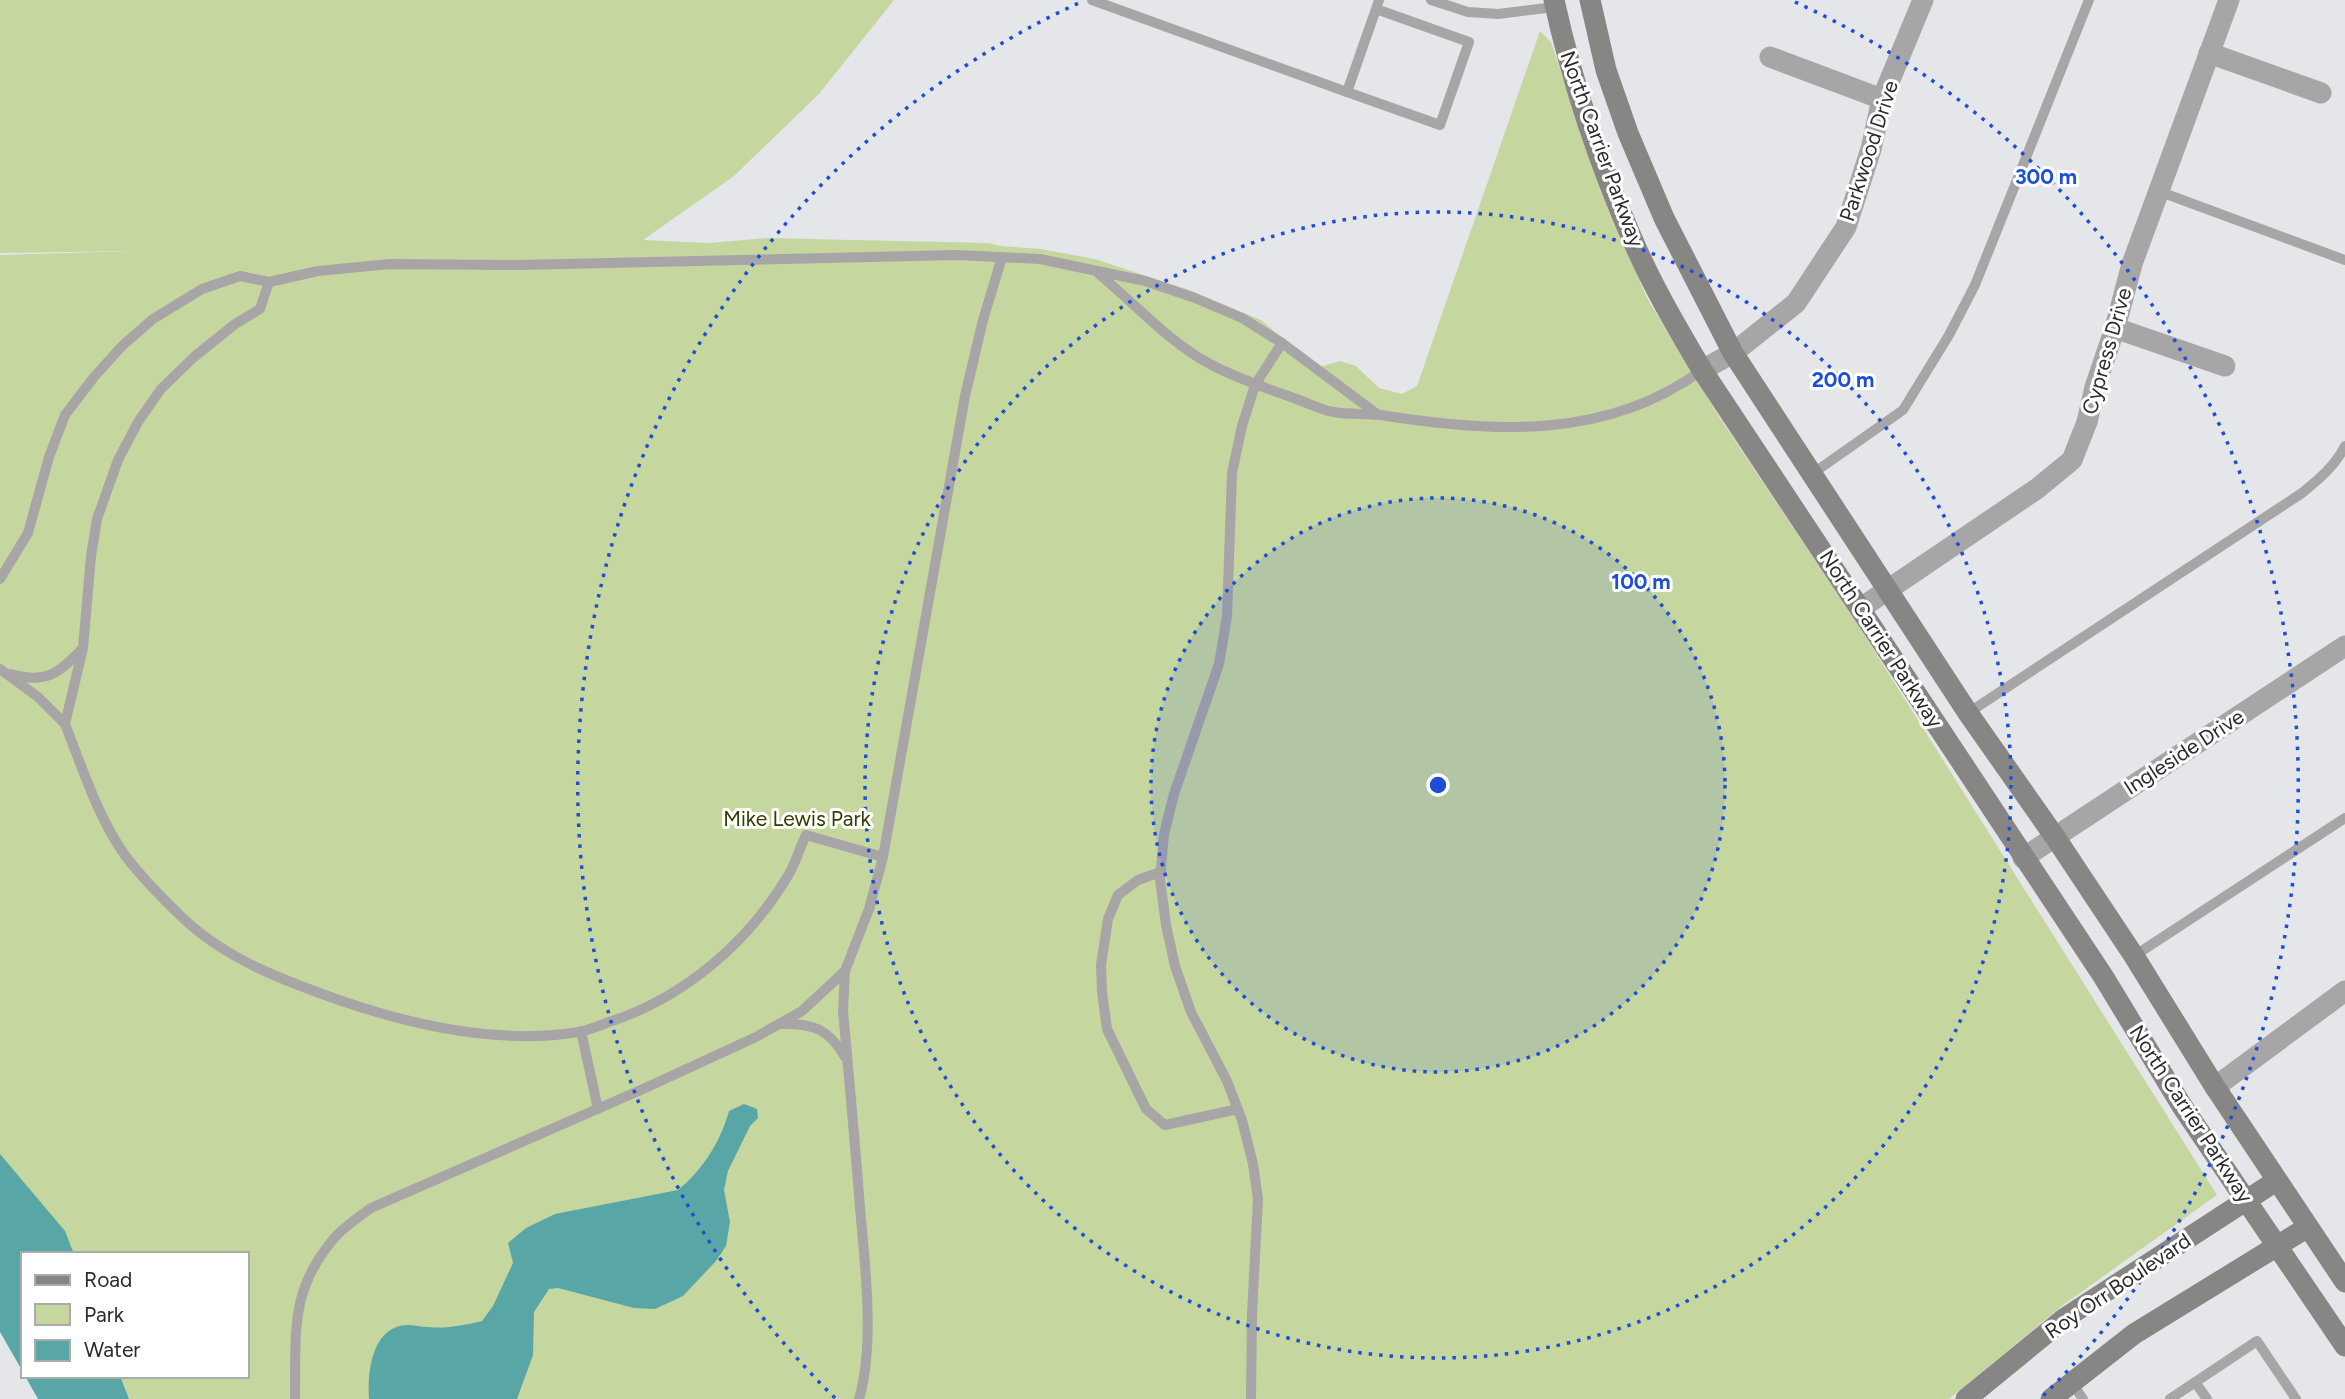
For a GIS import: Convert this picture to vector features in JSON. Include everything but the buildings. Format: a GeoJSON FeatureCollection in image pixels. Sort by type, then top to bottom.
{"type":"FeatureCollection","features":[{"type":"Feature","properties":{"kind":"main road"},"geometry":{"type":"LineString","coordinates":[[1555,4],[1590,1]]}},
{"type":"Feature","properties":{"kind":"main road","name":"North Carrier Parkway"},"geometry":{"type":"LineString","coordinates":[[1590,1],[1606,70],[1628,133],[1664,218],[1733,353],[1968,713],[2056,837],[2276,1181],[2345,1282]]}},
{"type":"Feature","properties":{"kind":"main road","name":"North Carrier Parkway"},"geometry":{"type":"LineString","coordinates":[[1555,4],[1577,92],[1633,243],[1702,370],[2103,976],[2182,1106],[2345,1346]]}},
{"type":"Feature","properties":{"kind":"main road","name":"Roy Orr Boulevard"},"geometry":{"type":"LineString","coordinates":[[1966,1399],[2065,1318],[2276,1181]]}},
{"type":"Feature","properties":{"kind":"main road"},"geometry":{"type":"LineString","coordinates":[[2050,1399],[2078,1391],[2134,1334],[2308,1227]]}},
{"type":"Feature","properties":{"kind":"street","name":"Parkwood Drive"},"geometry":{"type":"LineString","coordinates":[[1702,370],[1733,353],[1796,303],[1846,227],[1871,149],[1882,99],[1923,0]]}},
{"type":"Feature","properties":{"kind":"street","name":"Cypress Drive"},"geometry":{"type":"LineString","coordinates":[[1861,608],[2038,488],[2072,460],[2087,422],[2132,264],[2229,0]]}},
{"type":"Feature","properties":{"kind":"street"},"geometry":{"type":"LineString","coordinates":[[2209,53],[2321,93]]}},
{"type":"Feature","properties":{"kind":"street"},"geometry":{"type":"LineString","coordinates":[[1770,57],[1882,99]]}},
{"type":"Feature","properties":{"kind":"street"},"geometry":{"type":"LineString","coordinates":[[2115,328],[2225,366]]}},
{"type":"Feature","properties":{"kind":"street","name":"Ingleside Drive"},"geometry":{"type":"LineString","coordinates":[[2023,858],[2344,650]]}},
{"type":"Feature","properties":{"kind":"street"},"geometry":{"type":"LineString","coordinates":[[2215,1087],[2345,990]]}},
{"type":"Feature","properties":{"kind":"lane"},"geometry":{"type":"LineString","coordinates":[[1092,0],[1347,92],[1440,125],[1469,41],[1377,4],[1347,92]]}},
{"type":"Feature","properties":{"kind":"lane"},"geometry":{"type":"LineString","coordinates":[[1431,0],[1468,12],[1498,14],[1555,4]]}},
{"type":"Feature","properties":{"kind":"lane"},"geometry":{"type":"LineString","coordinates":[[1812,474],[1903,410],[1949,335],[1975,285],[2089,0]]}},
{"type":"Feature","properties":{"kind":"lane"},"geometry":{"type":"LineString","coordinates":[[2158,191],[2345,260]]}},
{"type":"Feature","properties":{"kind":"lane"},"geometry":{"type":"LineString","coordinates":[[0,579],[28,533],[48,457],[65,415],[116,353],[153,319],[202,289],[240,276],[270,282],[318,271],[390,264],[531,265],[957,254],[1040,259],[1145,281],[1242,318],[1282,343],[1377,414]]}},
{"type":"Feature","properties":{"kind":"lane"},"geometry":{"type":"LineString","coordinates":[[859,1399],[867,1317],[843,1011],[845,971],[869,909],[883,857],[965,396],[983,320],[1002,257]]}},
{"type":"Feature","properties":{"kind":"lane"},"geometry":{"type":"LineString","coordinates":[[1097,272],[1165,332],[1209,364],[1255,385],[1334,412],[1377,414],[1432,424],[1554,427],[1639,407],[1702,370]]}},
{"type":"Feature","properties":{"kind":"lane"},"geometry":{"type":"LineString","coordinates":[[65,724],[83,648],[97,519],[118,460],[138,422],[162,389],[194,357],[235,324],[260,309],[270,282]]}},
{"type":"Feature","properties":{"kind":"lane"},"geometry":{"type":"LineString","coordinates":[[1251,1399],[1251,1337],[1258,1199],[1254,1164],[1227,1081],[1191,1012],[1175,966],[1166,926],[1160,872],[1164,834],[1174,794],[1219,664],[1227,616],[1232,473],[1242,426],[1255,385],[1282,343]]}},
{"type":"Feature","properties":{"kind":"lane"},"geometry":{"type":"LineString","coordinates":[[1968,713],[2302,493],[2327,472],[2345,446]]}},
{"type":"Feature","properties":{"kind":"lane"},"geometry":{"type":"LineString","coordinates":[[1,670],[27,679],[47,678],[65,668],[83,648]]}},
{"type":"Feature","properties":{"kind":"lane"},"geometry":{"type":"LineString","coordinates":[[1,670],[38,697],[65,724],[102,814],[124,854],[186,921],[219,947],[259,969],[306,988],[411,1021],[502,1035],[542,1035],[581,1031],[625,1017],[665,998],[703,972],[734,944],[765,908],[789,872],[806,835],[883,857]]}},
{"type":"Feature","properties":{"kind":"lane"},"geometry":{"type":"LineString","coordinates":[[2134,956],[2345,818]]}},
{"type":"Feature","properties":{"kind":"lane"},"geometry":{"type":"LineString","coordinates":[[1160,872],[1138,880],[1118,895],[1108,919],[1101,965],[1107,1029],[1146,1109],[1165,1125],[1238,1109]]}},
{"type":"Feature","properties":{"kind":"lane"},"geometry":{"type":"LineString","coordinates":[[295,1399],[296,1327],[301,1293],[315,1264],[338,1234],[371,1208],[598,1109],[778,1024],[802,1011],[845,971]]}},
{"type":"Feature","properties":{"kind":"lane"},"geometry":{"type":"LineString","coordinates":[[778,1024],[802,1023],[818,1029],[835,1040],[848,1061]]}},
{"type":"Feature","properties":{"kind":"lane"},"geometry":{"type":"LineString","coordinates":[[581,1031],[598,1109]]}},
{"type":"Feature","properties":{"kind":"lane"},"geometry":{"type":"LineString","coordinates":[[2170,1399],[2257,1341],[2297,1399]]}},
{"type":"Feature","properties":{"kind":"lane"},"geometry":{"type":"LineString","coordinates":[[2195,1382],[2207,1399]]}},
{"type":"Feature","properties":{"kind":"green space","name":"Mike Lewis Park"},"geometry":{"type":"Polygon","coordinates":[[[0,0],[894,0],[819,94],[734,176],[643,240],[709,243],[766,238],[989,243],[1095,259],[1189,290],[1261,320],[1316,368],[1340,361],[1356,366],[1379,388],[1402,394],[1417,386],[1540,31],[1551,42],[1601,192],[1647,298],[1718,415],[1853,617],[2217,1195],[2063,1305],[1949,1399],[117,1399],[110,1378],[248,1378],[248,1252],[58,1252],[0,1169],[0,255],[134,251],[0,253],[0,0]]]}},
{"type":"Feature","properties":{"kind":"water"},"geometry":{"type":"Polygon","coordinates":[[[744,1104],[757,1109],[758,1118],[750,1126],[728,1171],[724,1190],[730,1222],[726,1246],[716,1261],[683,1296],[655,1309],[634,1308],[558,1288],[549,1289],[534,1312],[533,1355],[517,1399],[369,1399],[371,1364],[379,1342],[386,1333],[395,1327],[407,1325],[442,1327],[482,1321],[493,1306],[513,1263],[508,1243],[526,1228],[555,1214],[678,1190],[710,1155],[729,1111],[744,1104]]]}},
{"type":"Feature","properties":{"kind":"water"},"geometry":{"type":"Polygon","coordinates":[[[0,1154],[65,1231],[73,1252],[21,1252],[21,1369],[0,1332],[0,1154]]]}},
{"type":"Feature","properties":{"kind":"water"},"geometry":{"type":"Polygon","coordinates":[[[26,1378],[121,1378],[129,1399],[38,1399],[26,1378]]]}}]}
